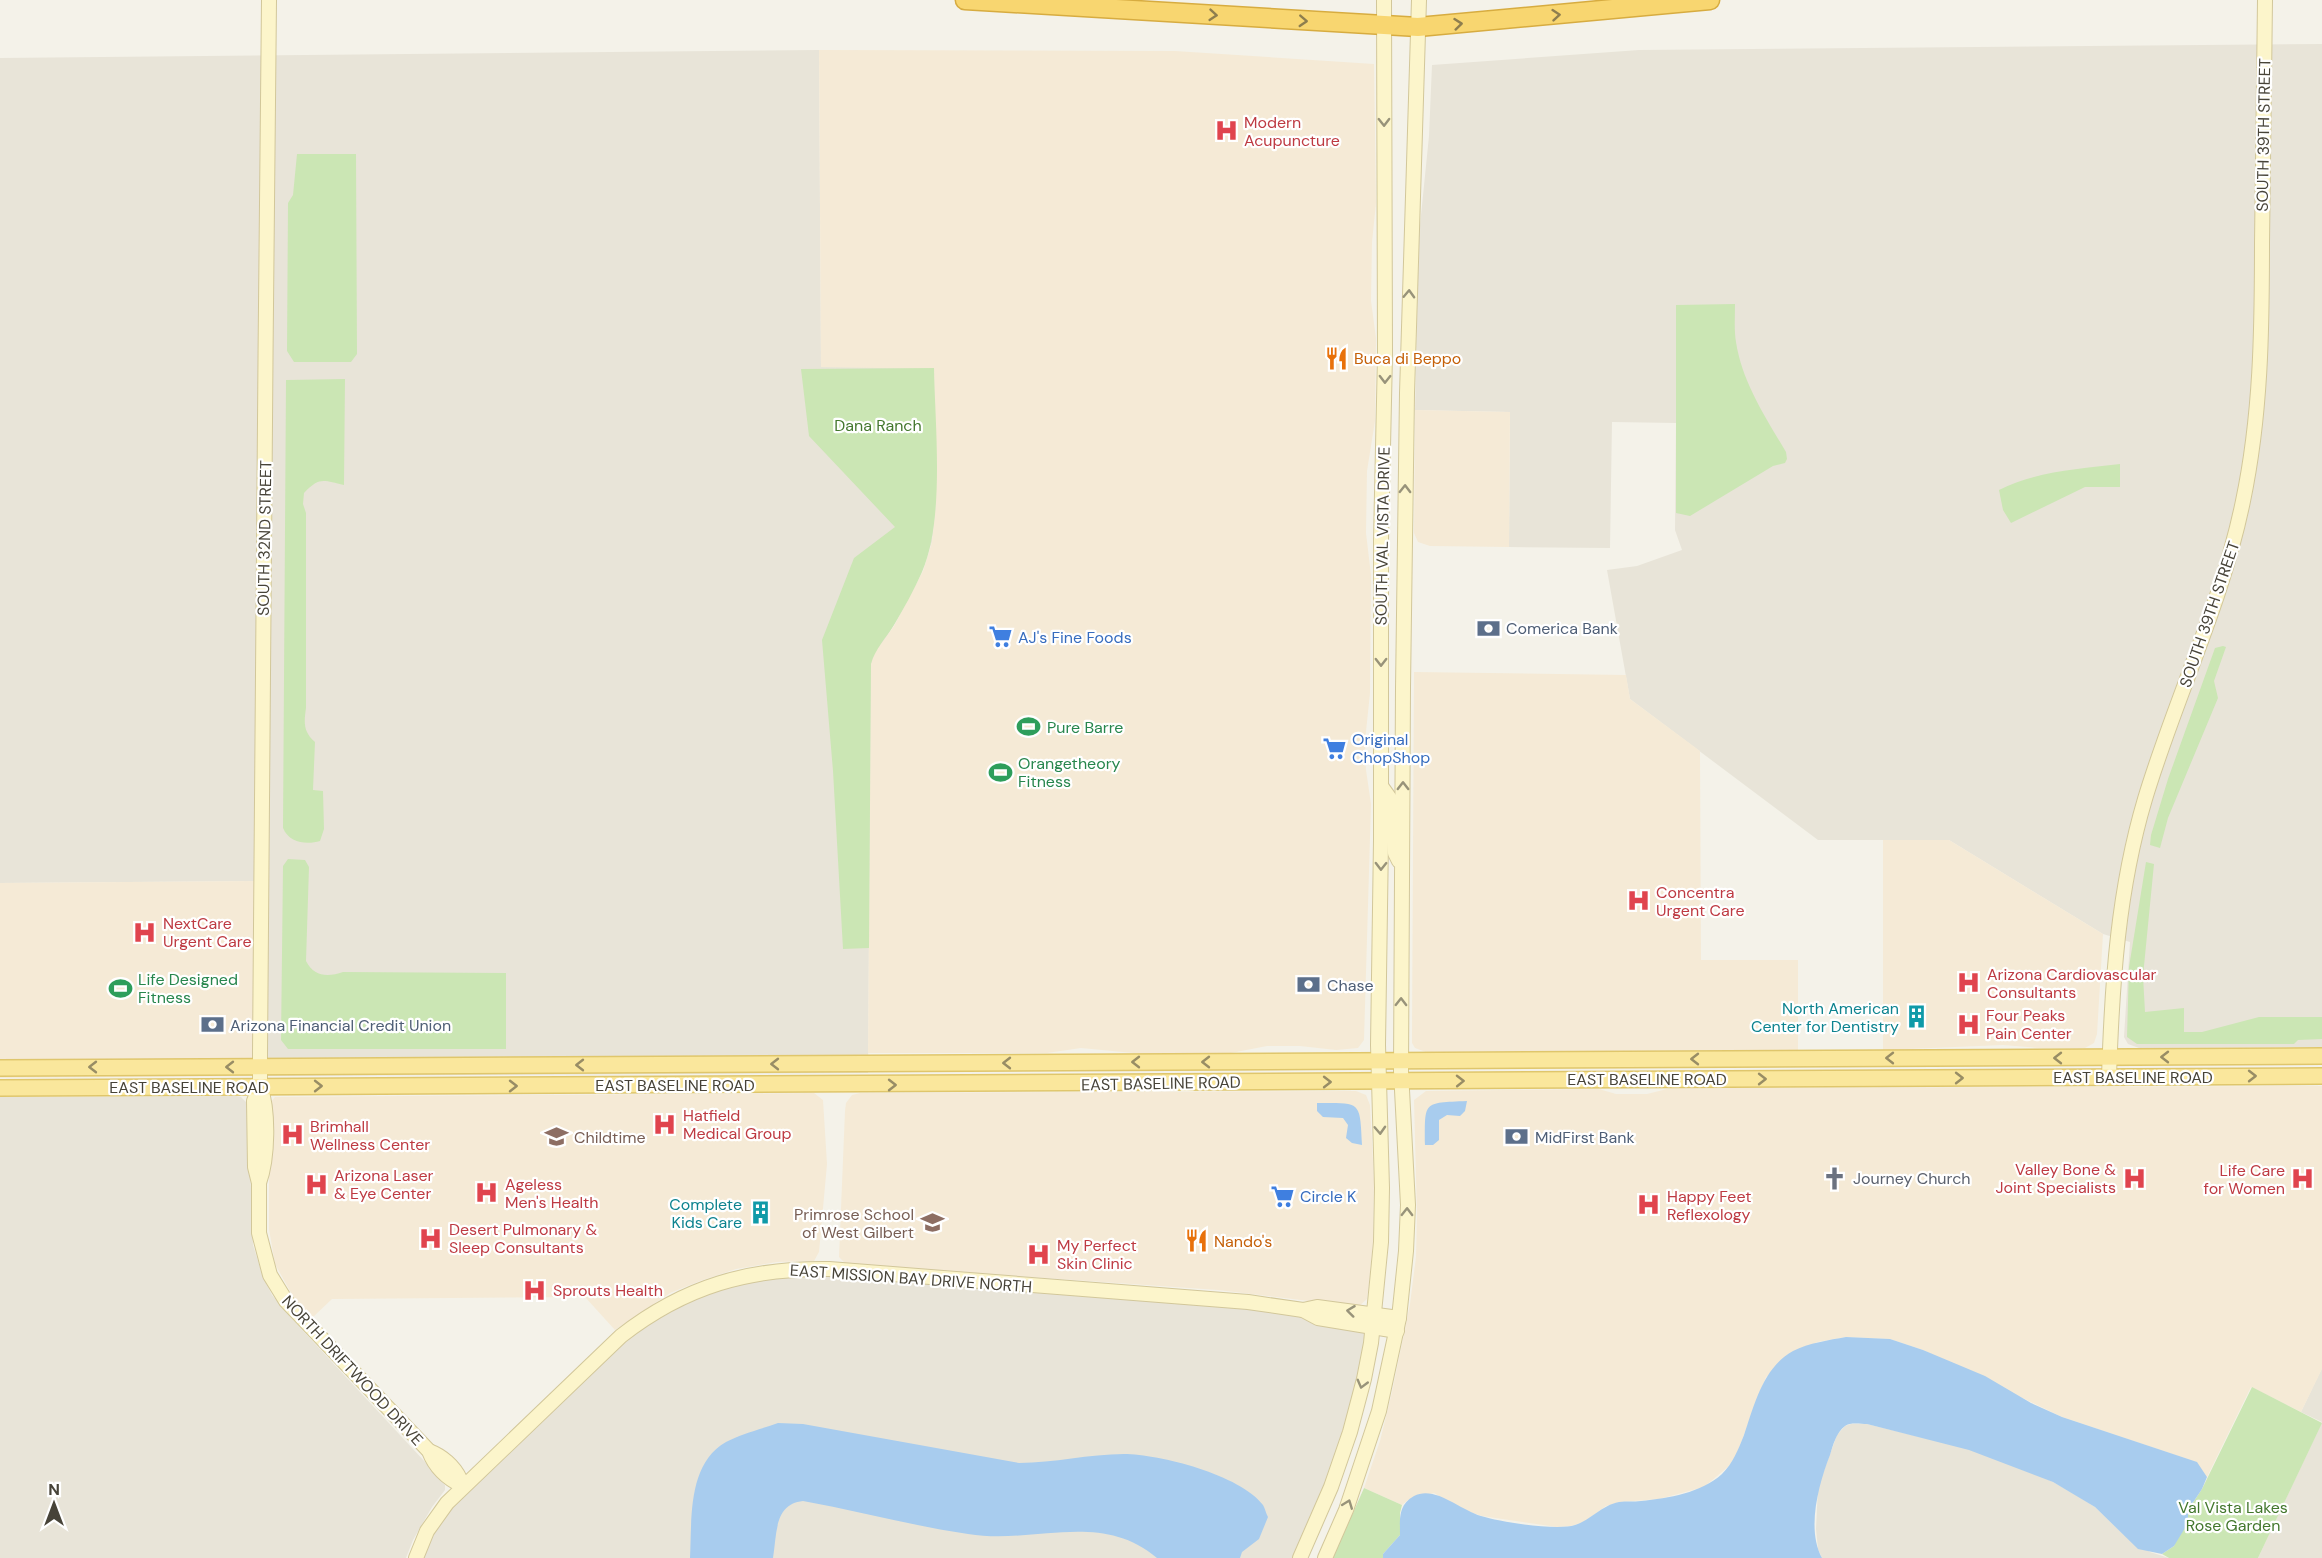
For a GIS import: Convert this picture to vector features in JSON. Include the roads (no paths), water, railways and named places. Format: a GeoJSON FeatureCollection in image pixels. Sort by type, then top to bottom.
{"type":"FeatureCollection","features":[{"type":"Feature","properties":{"kind":"highway"},"geometry":{"type":"LineString","coordinates":[[965,0],[1418,27],[1710,0]]}},
{"type":"Feature","properties":{"kind":"main road","name":"EAST BASELINE ROAD"},"geometry":{"type":"LineString","coordinates":[[0,1068],[260,1076],[1401,1071],[1611,1060],[2322,1056]]}},
{"type":"Feature","properties":{"kind":"main road"},"geometry":{"type":"LineString","coordinates":[[1558,1080],[1571,1071],[1603,1071],[1609,1066],[1611,1060]]}},
{"type":"Feature","properties":{"kind":"main road","name":"EAST BASELINE ROAD"},"geometry":{"type":"LineString","coordinates":[[0,1088],[260,1076],[1378,1071]]}},
{"type":"Feature","properties":{"kind":"main road","name":"EAST BASELINE ROAD"},"geometry":{"type":"LineString","coordinates":[[1401,1071],[1558,1080],[2322,1076]]}},
{"type":"Feature","properties":{"kind":"street","name":"SOUTH VAL VISTA DRIVE"},"geometry":{"type":"LineString","coordinates":[[1300,1558],[1324,1505],[1350,1432],[1369,1356],[1382,1215],[1378,1071],[1381,539],[1386,321],[1384,0]]}},
{"type":"Feature","properties":{"kind":"street","name":"SOUTH VAL VISTA DRIVE"},"geometry":{"type":"LineString","coordinates":[[1325,1558],[1346,1510],[1379,1411],[1398,1325],[1406,1251],[1408,1205],[1401,1071],[1406,413],[1419,0]]}},
{"type":"Feature","properties":{"kind":"street","name":"SOUTH 39TH STREET"},"geometry":{"type":"LineString","coordinates":[[2109,1077],[2114,967],[2119,919],[2132,849],[2160,754],[2229,560],[2244,498],[2255,433],[2262,344],[2265,0]]}},
{"type":"Feature","properties":{"kind":"street","name":"SOUTH 32ND STREET"},"geometry":{"type":"LineString","coordinates":[[260,1076],[265,515],[264,371],[269,1]]}},
{"type":"Feature","properties":{"kind":"street"},"geometry":{"type":"LineString","coordinates":[[1381,786],[1391,800],[1395,854],[1403,867]]}},
{"type":"Feature","properties":{"kind":"street","name":"NORTH DRIFTWOOD DRIVE"},"geometry":{"type":"LineString","coordinates":[[260,1076],[265,1100],[265,1168],[259,1183],[261,1244],[270,1275],[286,1301],[429,1451],[433,1461],[451,1480],[463,1486]]}},
{"type":"Feature","properties":{"kind":"street","name":"EAST MISSION BAY DRIVE NORTH"},"geometry":{"type":"LineString","coordinates":[[416,1558],[419,1547],[436,1518],[463,1486],[635,1325],[686,1296],[750,1274],[798,1269],[829,1269],[1248,1302],[1303,1310],[1318,1318],[1374,1320],[1398,1325]]}},
{"type":"Feature","properties":{"kind":"water"},"geometry":{"type":"Polygon","coordinates":[[[1467,1101],[1465,1111],[1460,1116],[1447,1115],[1439,1120],[1439,1140],[1433,1145],[1425,1145],[1425,1120],[1429,1107],[1434,1104],[1467,1101]]]}},
{"type":"Feature","properties":{"kind":"water"},"geometry":{"type":"Polygon","coordinates":[[[1317,1103],[1342,1103],[1355,1107],[1360,1119],[1362,1145],[1352,1143],[1346,1138],[1348,1125],[1343,1118],[1323,1117],[1317,1111],[1317,1103]]]}},
{"type":"Feature","properties":{"kind":"water"},"geometry":{"type":"Polygon","coordinates":[[[1846,1337],[1890,1339],[1923,1350],[1985,1376],[2031,1403],[2062,1417],[2197,1462],[2207,1477],[2188,1510],[2188,1523],[2174,1546],[2162,1554],[2138,1549],[2095,1507],[2053,1482],[1969,1450],[1867,1424],[1853,1424],[1845,1426],[1837,1436],[1818,1492],[1815,1534],[1822,1558],[1383,1558],[1383,1554],[1400,1535],[1401,1513],[1405,1504],[1414,1496],[1422,1493],[1439,1496],[1473,1513],[1490,1518],[1528,1525],[1567,1527],[1581,1523],[1613,1504],[1673,1496],[1704,1486],[1722,1474],[1732,1461],[1761,1388],[1774,1367],[1799,1348],[1846,1337]]]}},
{"type":"Feature","properties":{"kind":"water"},"geometry":{"type":"Polygon","coordinates":[[[778,1423],[803,1424],[1019,1463],[1111,1454],[1139,1455],[1178,1462],[1237,1484],[1263,1505],[1268,1517],[1259,1539],[1242,1552],[1240,1558],[1157,1558],[1135,1544],[1113,1536],[1090,1532],[1017,1536],[968,1534],[803,1501],[794,1503],[782,1514],[773,1558],[690,1558],[694,1494],[704,1464],[713,1452],[726,1442],[778,1423]]]}},
{"type":"Feature","properties":{"kind":"place","name":"Modern Acupuncture"},"geometry":{"type":"Point","coordinates":[1226,131]}},
{"type":"Feature","properties":{"kind":"place","name":"Buca di Beppo"},"geometry":{"type":"Point","coordinates":[1336,358]}},
{"type":"Feature","properties":{"kind":"place","name":"Comerica Bank"},"geometry":{"type":"Point","coordinates":[1488,628]}},
{"type":"Feature","properties":{"kind":"place","name":"AJ's Fine Foods"},"geometry":{"type":"Point","coordinates":[1000,637]}},
{"type":"Feature","properties":{"kind":"place","name":"Pure Barre"},"geometry":{"type":"Point","coordinates":[1029,727]}},
{"type":"Feature","properties":{"kind":"place","name":"Original ChopShop"},"geometry":{"type":"Point","coordinates":[1334,748]}},
{"type":"Feature","properties":{"kind":"place","name":"Orangetheory Fitness"},"geometry":{"type":"Point","coordinates":[1000,772]}},
{"type":"Feature","properties":{"kind":"place","name":"Concentra Urgent Care"},"geometry":{"type":"Point","coordinates":[1638,901]}},
{"type":"Feature","properties":{"kind":"place","name":"NextCare Urgent Care"},"geometry":{"type":"Point","coordinates":[145,932]}},
{"type":"Feature","properties":{"kind":"place","name":"Arizona Cardiovascular Consultants"},"geometry":{"type":"Point","coordinates":[1969,983]}},
{"type":"Feature","properties":{"kind":"place","name":"Chase"},"geometry":{"type":"Point","coordinates":[1309,985]}},
{"type":"Feature","properties":{"kind":"place","name":"Life Designed Fitness"},"geometry":{"type":"Point","coordinates":[120,988]}},
{"type":"Feature","properties":{"kind":"place","name":"North American Center for Dentistry"},"geometry":{"type":"Point","coordinates":[1917,1017]}},
{"type":"Feature","properties":{"kind":"place","name":"Four Peaks Pain Center"},"geometry":{"type":"Point","coordinates":[1968,1024]}},
{"type":"Feature","properties":{"kind":"place","name":"Arizona Financial Credit Union"},"geometry":{"type":"Point","coordinates":[212,1025]}},
{"type":"Feature","properties":{"kind":"place","name":"Hatfield Medical Group"},"geometry":{"type":"Point","coordinates":[665,1124]}},
{"type":"Feature","properties":{"kind":"place","name":"Brimhall Wellness Center"},"geometry":{"type":"Point","coordinates":[292,1135]}},
{"type":"Feature","properties":{"kind":"place","name":"Childtime"},"geometry":{"type":"Point","coordinates":[556,1137]}},
{"type":"Feature","properties":{"kind":"place","name":"MidFirst Bank"},"geometry":{"type":"Point","coordinates":[1517,1137]}},
{"type":"Feature","properties":{"kind":"place","name":"Journey Church"},"geometry":{"type":"Point","coordinates":[1835,1178]}},
{"type":"Feature","properties":{"kind":"place","name":"Valley Bone & Joint Specialists"},"geometry":{"type":"Point","coordinates":[2134,1178]}},
{"type":"Feature","properties":{"kind":"place","name":"Life Care for Women"},"geometry":{"type":"Point","coordinates":[2303,1179]}},
{"type":"Feature","properties":{"kind":"place","name":"Arizona Laser & Eye Center"},"geometry":{"type":"Point","coordinates":[316,1184]}},
{"type":"Feature","properties":{"kind":"place","name":"Ageless Men's Health"},"geometry":{"type":"Point","coordinates":[487,1193]}},
{"type":"Feature","properties":{"kind":"place","name":"Circle K"},"geometry":{"type":"Point","coordinates":[1282,1196]}},
{"type":"Feature","properties":{"kind":"place","name":"Happy Feet Reflexology"},"geometry":{"type":"Point","coordinates":[1649,1205]}},
{"type":"Feature","properties":{"kind":"place","name":"Complete Kids Care"},"geometry":{"type":"Point","coordinates":[760,1213]}},
{"type":"Feature","properties":{"kind":"place","name":"Primrose School of West Gilbert"},"geometry":{"type":"Point","coordinates":[932,1223]}},
{"type":"Feature","properties":{"kind":"place","name":"Desert Pulmonary & Sleep Consultants"},"geometry":{"type":"Point","coordinates":[431,1238]}},
{"type":"Feature","properties":{"kind":"place","name":"Nando's"},"geometry":{"type":"Point","coordinates":[1196,1241]}},
{"type":"Feature","properties":{"kind":"place","name":"My Perfect Skin Clinic"},"geometry":{"type":"Point","coordinates":[1039,1254]}},
{"type":"Feature","properties":{"kind":"place","name":"Sprouts Health"},"geometry":{"type":"Point","coordinates":[535,1290]}},
{"type":"Feature","properties":{"kind":"park label","name":"Dana Ranch"},"geometry":{"type":"Point","coordinates":[878,425]}},
{"type":"Feature","properties":{"kind":"park label","name":"Val Vista Lakes Rose Garden"},"geometry":{"type":"Point","coordinates":[2233,1516]}}]}
